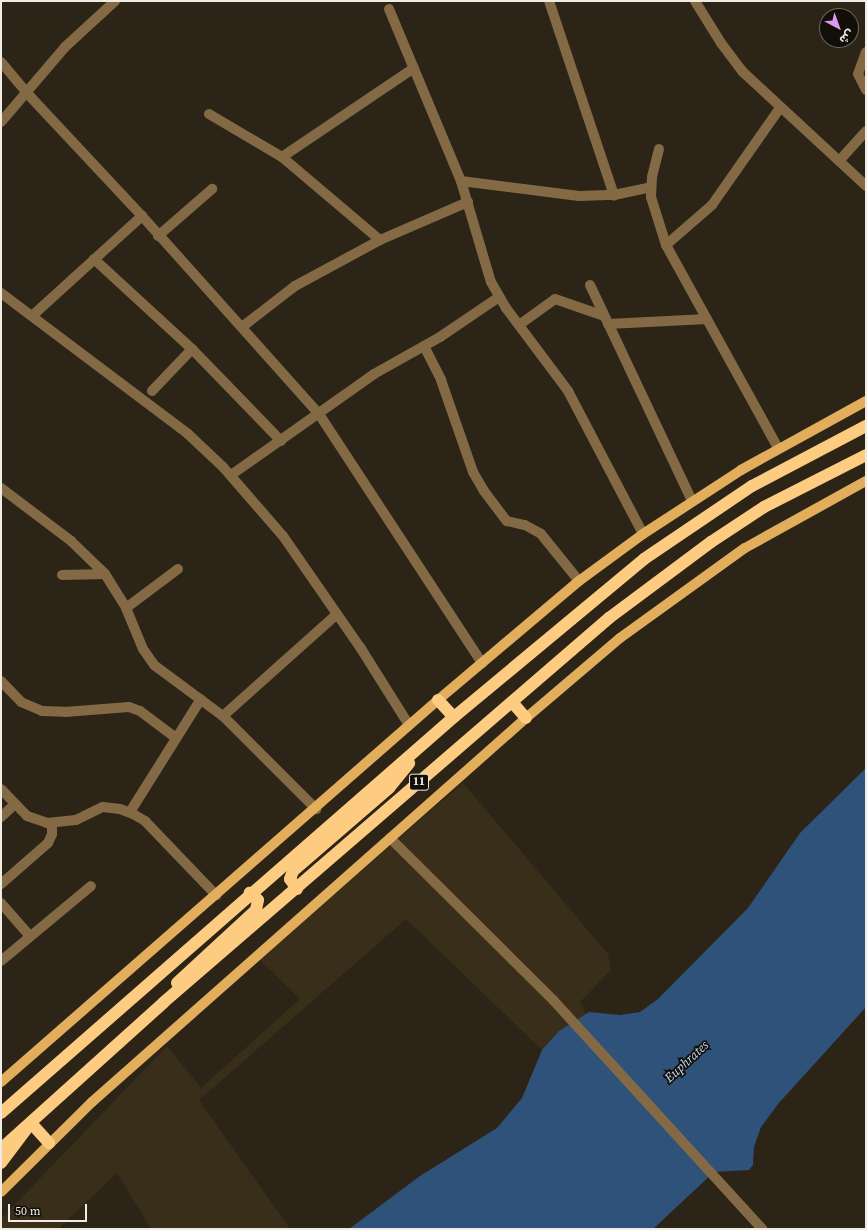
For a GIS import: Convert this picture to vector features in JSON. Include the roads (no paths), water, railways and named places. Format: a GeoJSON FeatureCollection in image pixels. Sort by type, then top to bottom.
{"type":"FeatureCollection","features":[{"type":"Feature","properties":{"kind":"highway","name":"11"},"geometry":{"type":"LineString","coordinates":[[1,1113],[250,892],[593,600],[697,521],[809,454],[866,426]]}},
{"type":"Feature","properties":{"kind":"highway","name":"11"},"geometry":{"type":"LineString","coordinates":[[1,1149],[164,1002],[297,889],[609,618],[711,542],[771,504],[866,455]]}},
{"type":"Feature","properties":{"kind":"highway"},"geometry":{"type":"LineString","coordinates":[[438,700],[454,717]]}},
{"type":"Feature","properties":{"kind":"highway"},"geometry":{"type":"LineString","coordinates":[[512,702],[526,718]]}},
{"type":"Feature","properties":{"kind":"highway"},"geometry":{"type":"LineString","coordinates":[[297,889],[290,879],[293,871],[388,788],[423,744]]}},
{"type":"Feature","properties":{"kind":"highway"},"geometry":{"type":"LineString","coordinates":[[164,1002],[187,971],[256,910],[258,900],[250,892]]}},
{"type":"Feature","properties":{"kind":"highway"},"geometry":{"type":"LineString","coordinates":[[1,1163],[31,1122],[49,1143]]}},
{"type":"Feature","properties":{"kind":"main road"},"geometry":{"type":"LineString","coordinates":[[1,1082],[316,809],[409,725],[579,581],[642,534],[692,501],[778,448],[866,401]]}},
{"type":"Feature","properties":{"kind":"main road"},"geometry":{"type":"LineString","coordinates":[[1,1192],[49,1143],[390,838],[526,718],[620,638],[702,577],[789,522],[866,481]]}},
{"type":"Feature","properties":{"kind":"street"},"geometry":{"type":"LineString","coordinates":[[1,122],[25,92],[65,47],[115,1]]}},
{"type":"Feature","properties":{"kind":"street"},"geometry":{"type":"LineString","coordinates":[[549,1],[614,195]]}},
{"type":"Feature","properties":{"kind":"street"},"geometry":{"type":"LineString","coordinates":[[696,1],[731,58],[780,108],[866,186]]}},
{"type":"Feature","properties":{"kind":"street"},"geometry":{"type":"LineString","coordinates":[[389,9],[461,181],[486,267],[499,297],[568,392],[642,534]]}},
{"type":"Feature","properties":{"kind":"street"},"geometry":{"type":"LineString","coordinates":[[866,52],[858,74],[866,90]]}},
{"type":"Feature","properties":{"kind":"street"},"geometry":{"type":"LineString","coordinates":[[1,62],[25,92],[142,216],[158,236],[320,414],[482,663]]}},
{"type":"Feature","properties":{"kind":"street"},"geometry":{"type":"LineString","coordinates":[[282,157],[414,68]]}},
{"type":"Feature","properties":{"kind":"street"},"geometry":{"type":"LineString","coordinates":[[666,245],[712,204],[780,108]]}},
{"type":"Feature","properties":{"kind":"street"},"geometry":{"type":"LineString","coordinates":[[209,114],[282,157],[380,240]]}},
{"type":"Feature","properties":{"kind":"street"},"geometry":{"type":"LineString","coordinates":[[839,161],[866,131]]}},
{"type":"Feature","properties":{"kind":"street"},"geometry":{"type":"LineString","coordinates":[[658,149],[651,187],[653,206],[666,245],[778,448]]}},
{"type":"Feature","properties":{"kind":"street"},"geometry":{"type":"LineString","coordinates":[[461,181],[579,196],[614,195],[651,187]]}},
{"type":"Feature","properties":{"kind":"street"},"geometry":{"type":"LineString","coordinates":[[158,236],[212,188]]}},
{"type":"Feature","properties":{"kind":"street"},"geometry":{"type":"LineString","coordinates":[[242,327],[295,286],[380,240],[468,202]]}},
{"type":"Feature","properties":{"kind":"street"},"geometry":{"type":"LineString","coordinates":[[32,316],[142,216]]}},
{"type":"Feature","properties":{"kind":"street"},"geometry":{"type":"LineString","coordinates":[[94,259],[192,349],[281,442]]}},
{"type":"Feature","properties":{"kind":"street"},"geometry":{"type":"LineString","coordinates":[[590,285],[692,501]]}},
{"type":"Feature","properties":{"kind":"street"},"geometry":{"type":"LineString","coordinates":[[1,293],[188,434],[231,475],[283,536],[337,614],[409,725]]}},
{"type":"Feature","properties":{"kind":"street"},"geometry":{"type":"LineString","coordinates":[[231,475],[281,442],[374,374],[424,346],[499,297]]}},
{"type":"Feature","properties":{"kind":"street"},"geometry":{"type":"LineString","coordinates":[[519,325],[555,299],[606,320],[707,318]]}},
{"type":"Feature","properties":{"kind":"street"},"geometry":{"type":"LineString","coordinates":[[424,346],[441,380],[473,472],[484,491],[507,521],[526,525],[541,534],[579,581]]}},
{"type":"Feature","properties":{"kind":"street"},"geometry":{"type":"LineString","coordinates":[[152,391],[192,349]]}},
{"type":"Feature","properties":{"kind":"street"},"geometry":{"type":"LineString","coordinates":[[1,488],[71,541],[105,574],[126,608],[150,660],[158,670],[223,716],[316,809]]}},
{"type":"Feature","properties":{"kind":"street"},"geometry":{"type":"LineString","coordinates":[[126,608],[178,569]]}},
{"type":"Feature","properties":{"kind":"street"},"geometry":{"type":"LineString","coordinates":[[62,575],[105,574]]}},
{"type":"Feature","properties":{"kind":"street"},"geometry":{"type":"LineString","coordinates":[[223,716],[337,614]]}},
{"type":"Feature","properties":{"kind":"street"},"geometry":{"type":"LineString","coordinates":[[1,681],[21,702],[42,711],[65,712],[129,707],[140,710],[176,738]]}},
{"type":"Feature","properties":{"kind":"street"},"geometry":{"type":"LineString","coordinates":[[130,812],[201,699]]}},
{"type":"Feature","properties":{"kind":"street"},"geometry":{"type":"LineString","coordinates":[[1,789],[14,804],[36,821],[52,824],[76,820],[103,807],[130,812],[145,821],[216,895]]}},
{"type":"Feature","properties":{"kind":"street"},"geometry":{"type":"LineString","coordinates":[[1,817],[14,804]]}},
{"type":"Feature","properties":{"kind":"street"},"geometry":{"type":"LineString","coordinates":[[1,884],[48,843],[52,834],[52,824]]}},
{"type":"Feature","properties":{"kind":"street"},"geometry":{"type":"LineString","coordinates":[[390,838],[554,1001],[762,1229]]}},
{"type":"Feature","properties":{"kind":"street"},"geometry":{"type":"LineString","coordinates":[[1,961],[30,935],[91,886]]}},
{"type":"Feature","properties":{"kind":"street"},"geometry":{"type":"LineString","coordinates":[[1,903],[30,935]]}},
{"type":"Feature","properties":{"kind":"water","name":"Euphrates"},"geometry":{"type":"Polygon","coordinates":[[[866,768],[866,1007],[778,1104],[761,1127],[754,1147],[753,1165],[749,1170],[714,1172],[653,1229],[349,1229],[420,1176],[497,1128],[522,1098],[542,1050],[559,1031],[589,1012],[620,1015],[640,1012],[658,999],[748,908],[800,833],[866,768]]]}}]}
